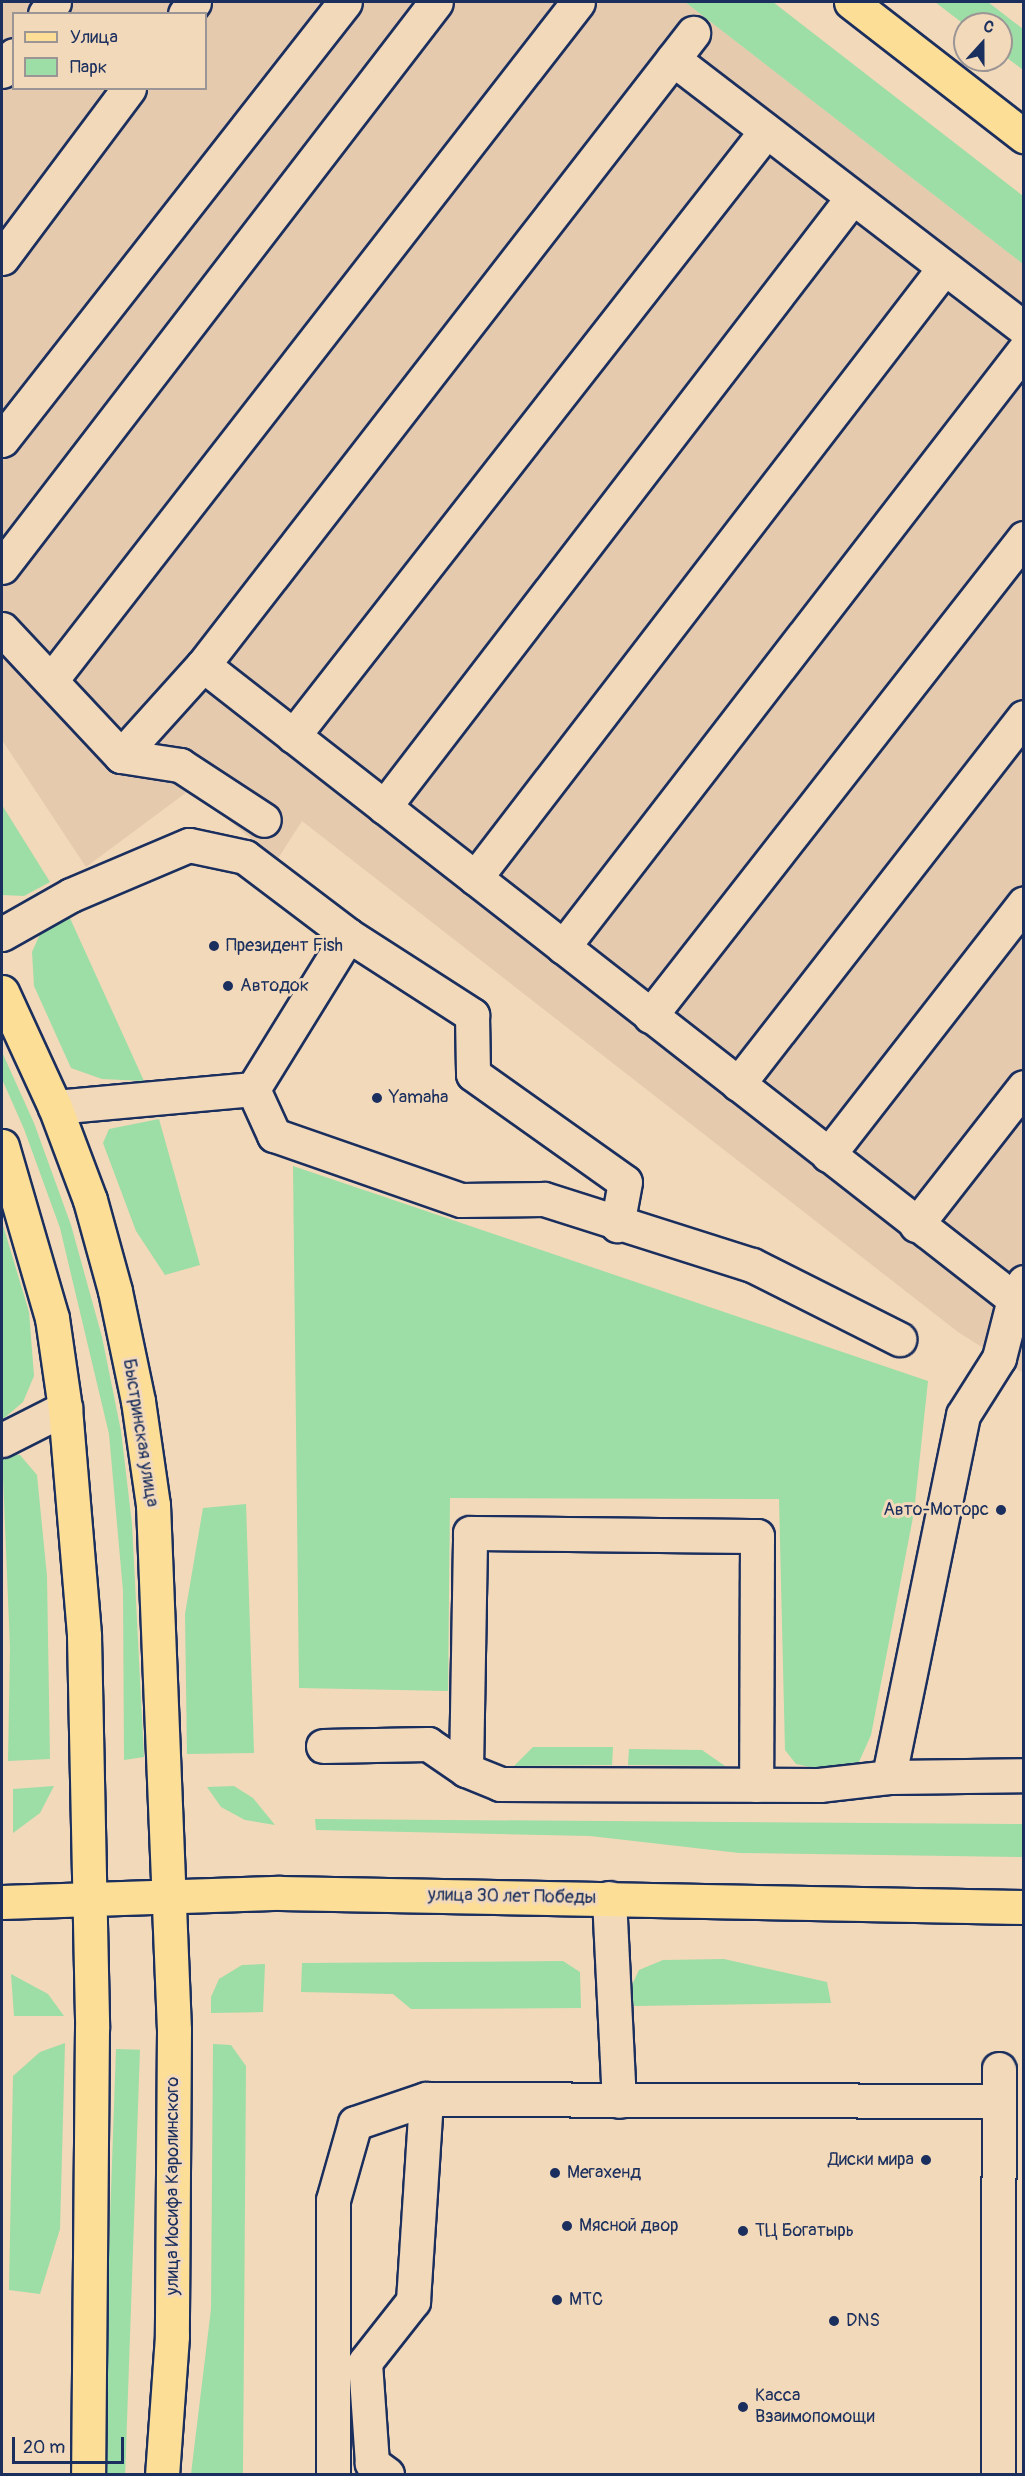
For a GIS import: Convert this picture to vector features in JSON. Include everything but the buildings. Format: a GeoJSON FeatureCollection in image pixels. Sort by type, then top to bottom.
{"type":"FeatureCollection","features":[{"type":"Feature","properties":{"kind":"main road"},"geometry":{"type":"LineString","coordinates":[[851,2],[1023,136]]}},
{"type":"Feature","properties":{"kind":"main road","name":"Быстринская улица"},"geometry":{"type":"LineString","coordinates":[[2,992],[55,1107],[90,1200],[115,1291],[138,1401],[153,1505],[169,1896]]}},
{"type":"Feature","properties":{"kind":"main road"},"geometry":{"type":"LineString","coordinates":[[2,1146],[52,1318],[65,1408],[84,1636],[89,1899],[88,2475]]}},
{"type":"Feature","properties":{"kind":"main road","name":"улица 30 лет Победы"},"geometry":{"type":"LineString","coordinates":[[2,1902],[280,1893],[1023,1907]]}},
{"type":"Feature","properties":{"kind":"main road","name":"улица Иосифа Каролинского"},"geometry":{"type":"LineString","coordinates":[[162,2475],[172,2324],[174,2030],[169,1896]]}},
{"type":"Feature","properties":{"kind":"lane"},"geometry":{"type":"LineString","coordinates":[[2,440],[345,2]]}},
{"type":"Feature","properties":{"kind":"lane"},"geometry":{"type":"LineString","coordinates":[[2,567],[436,2]]}},
{"type":"Feature","properties":{"kind":"lane"},"geometry":{"type":"LineString","coordinates":[[52,679],[578,2]]}},
{"type":"Feature","properties":{"kind":"lane"},"geometry":{"type":"LineString","coordinates":[[121,756],[203,665],[693,33]]}},
{"type":"Feature","properties":{"kind":"lane"},"geometry":{"type":"LineString","coordinates":[[2,71],[12,58]]}},
{"type":"Feature","properties":{"kind":"lane"},"geometry":{"type":"LineString","coordinates":[[673,59],[1023,328]]}},
{"type":"Feature","properties":{"kind":"lane"},"geometry":{"type":"LineString","coordinates":[[2,258],[128,90]]}},
{"type":"Feature","properties":{"kind":"lane"},"geometry":{"type":"LineString","coordinates":[[294,736],[766,131]]}},
{"type":"Feature","properties":{"kind":"lane"},"geometry":{"type":"LineString","coordinates":[[384,807],[852,198]]}},
{"type":"Feature","properties":{"kind":"lane"},"geometry":{"type":"LineString","coordinates":[[475,878],[944,268]]}},
{"type":"Feature","properties":{"kind":"lane"},"geometry":{"type":"LineString","coordinates":[[563,947],[1023,350]]}},
{"type":"Feature","properties":{"kind":"lane"},"geometry":{"type":"LineString","coordinates":[[650,1016],[1023,538]]}},
{"type":"Feature","properties":{"kind":"lane"},"geometry":{"type":"LineString","coordinates":[[2,630],[52,679],[121,756],[180,765],[264,820]]}},
{"type":"Feature","properties":{"kind":"lane"},"geometry":{"type":"LineString","coordinates":[[203,665],[916,1225],[1019,1291],[1011,1358],[963,1415],[889,1777]]}},
{"type":"Feature","properties":{"kind":"lane"},"geometry":{"type":"LineString","coordinates":[[738,1084],[1023,717]]}},
{"type":"Feature","properties":{"kind":"lane"},"geometry":{"type":"LineString","coordinates":[[2,934],[71,895],[189,845],[245,857],[348,935],[472,1015],[473,1074],[625,1182],[617,1225]]}},
{"type":"Feature","properties":{"kind":"lane"},"geometry":{"type":"LineString","coordinates":[[828,1155],[1023,903]]}},
{"type":"Feature","properties":{"kind":"lane"},"geometry":{"type":"LineString","coordinates":[[253,1089],[348,935]]}},
{"type":"Feature","properties":{"kind":"lane"},"geometry":{"type":"LineString","coordinates":[[916,1225],[1023,1088]]}},
{"type":"Feature","properties":{"kind":"lane"},"geometry":{"type":"LineString","coordinates":[[55,1107],[253,1089]]}},
{"type":"Feature","properties":{"kind":"lane"},"geometry":{"type":"LineString","coordinates":[[253,1089],[274,1135],[461,1200],[544,1199],[617,1225],[752,1265],[899,1339]]}},
{"type":"Feature","properties":{"kind":"lane"},"geometry":{"type":"LineString","coordinates":[[2,1440],[65,1408]]}},
{"type":"Feature","properties":{"kind":"lane"},"geometry":{"type":"LineString","coordinates":[[466,1770],[470,1533],[757,1536],[756,1785]]}},
{"type":"Feature","properties":{"kind":"lane"},"geometry":{"type":"LineString","coordinates":[[323,1746],[428,1744],[466,1770],[500,1784],[819,1785],[889,1777],[1023,1775]]}},
{"type":"Feature","properties":{"kind":"lane"},"geometry":{"type":"LineString","coordinates":[[609,1898],[619,2101]]}},
{"type":"Feature","properties":{"kind":"lane"},"geometry":{"type":"LineString","coordinates":[[333,2475],[333,2200],[355,2123],[426,2099],[619,2101],[999,2085],[998,2475]]}},
{"type":"Feature","properties":{"kind":"lane"},"geometry":{"type":"LineString","coordinates":[[387,2475],[372,2463],[365,2362],[413,2301],[426,2099]]}},
{"type":"Feature","properties":{"kind":"shaded area"},"geometry":{"type":"Polygon","coordinates":[[[2,2],[685,2],[1023,264],[1023,1373],[958,1332],[302,821],[277,860],[191,789],[86,867],[2,740],[2,2]]]}},
{"type":"Feature","properties":{"kind":"green space"},"geometry":{"type":"Polygon","coordinates":[[[685,2],[773,2],[1023,196],[1023,264],[685,2]]]}},
{"type":"Feature","properties":{"kind":"green space"},"geometry":{"type":"Polygon","coordinates":[[[935,2],[988,2],[1001,12],[953,12],[953,16],[935,2]]]}},
{"type":"Feature","properties":{"kind":"green space"},"geometry":{"type":"Polygon","coordinates":[[[1013,21],[1023,29],[1023,70],[1013,62],[1013,21]]]}},
{"type":"Feature","properties":{"kind":"green space"},"geometry":{"type":"Polygon","coordinates":[[[2,805],[50,882],[24,896],[2,895],[2,805]]]}},
{"type":"Feature","properties":{"kind":"green space"},"geometry":{"type":"Polygon","coordinates":[[[69,916],[144,1081],[102,1079],[71,1068],[34,986],[32,952],[44,925],[69,916]]]}},
{"type":"Feature","properties":{"kind":"green space"},"geometry":{"type":"Polygon","coordinates":[[[2,1052],[34,1123],[71,1225],[102,1337],[121,1431],[132,1524],[144,1757],[124,1760],[123,1591],[109,1434],[60,1228],[24,1129],[2,1079],[2,1052]]]}},
{"type":"Feature","properties":{"kind":"green space"},"geometry":{"type":"Polygon","coordinates":[[[159,1119],[200,1265],[165,1275],[136,1231],[103,1143],[109,1129],[159,1119]]]}},
{"type":"Feature","properties":{"kind":"green space"},"geometry":{"type":"Polygon","coordinates":[[[293,1166],[928,1381],[914,1512],[871,1735],[859,1762],[819,1769],[796,1764],[785,1750],[779,1499],[450,1498],[448,1691],[299,1688],[293,1166]]]}},
{"type":"Feature","properties":{"kind":"green space"},"geometry":{"type":"Polygon","coordinates":[[[2,1222],[29,1312],[34,1376],[23,1402],[2,1420],[2,1222]]]}},
{"type":"Feature","properties":{"kind":"green space"},"geometry":{"type":"Polygon","coordinates":[[[2,1452],[20,1455],[37,1475],[47,1576],[50,1759],[8,1761],[10,1648],[2,1452]]]}},
{"type":"Feature","properties":{"kind":"green space"},"geometry":{"type":"Polygon","coordinates":[[[246,1504],[254,1753],[187,1754],[185,1614],[203,1508],[246,1504]]]}},
{"type":"Feature","properties":{"kind":"green space"},"geometry":{"type":"Polygon","coordinates":[[[533,1747],[613,1747],[612,1765],[514,1766],[533,1747]]]}},
{"type":"Feature","properties":{"kind":"green space"},"geometry":{"type":"Polygon","coordinates":[[[629,1749],[702,1750],[725,1766],[628,1765],[629,1749]]]}},
{"type":"Feature","properties":{"kind":"green space"},"geometry":{"type":"Polygon","coordinates":[[[54,1786],[40,1813],[13,1833],[13,1789],[54,1786]]]}},
{"type":"Feature","properties":{"kind":"green space"},"geometry":{"type":"Polygon","coordinates":[[[234,1786],[253,1798],[275,1825],[245,1820],[221,1807],[207,1787],[234,1786]]]}},
{"type":"Feature","properties":{"kind":"green space"},"geometry":{"type":"Polygon","coordinates":[[[315,1819],[1023,1824],[1023,1857],[739,1853],[590,1836],[316,1830],[315,1819]]]}},
{"type":"Feature","properties":{"kind":"green space"},"geometry":{"type":"Polygon","coordinates":[[[724,1959],[827,1982],[831,2003],[634,2006],[630,1989],[639,1970],[663,1960],[724,1959]]]}},
{"type":"Feature","properties":{"kind":"green space"},"geometry":{"type":"Polygon","coordinates":[[[563,1961],[580,1972],[581,2008],[411,2009],[393,1994],[301,1992],[302,1963],[563,1961]]]}},
{"type":"Feature","properties":{"kind":"green space"},"geometry":{"type":"Polygon","coordinates":[[[265,1964],[263,2012],[211,2013],[211,1997],[219,1979],[242,1965],[265,1964]]]}},
{"type":"Feature","properties":{"kind":"green space"},"geometry":{"type":"Polygon","coordinates":[[[11,1974],[48,1994],[64,2016],[14,2016],[11,1974]]]}},
{"type":"Feature","properties":{"kind":"green space"},"geometry":{"type":"Polygon","coordinates":[[[65,2043],[60,2229],[40,2294],[9,2290],[13,2076],[40,2052],[65,2043]]]}},
{"type":"Feature","properties":{"kind":"green space"},"geometry":{"type":"Polygon","coordinates":[[[213,2044],[231,2045],[246,2066],[243,2474],[191,2474],[211,2309],[213,2044]]]}},
{"type":"Feature","properties":{"kind":"green space"},"geometry":{"type":"Polygon","coordinates":[[[116,2049],[140,2050],[125,2474],[101,2474],[116,2049]]]}},
{"type":"Feature","properties":{"kind":"place","name":"Президент Fish"},"geometry":{"type":"Point","coordinates":[214,946]}},
{"type":"Feature","properties":{"kind":"place","name":"Автодок"},"geometry":{"type":"Point","coordinates":[228,986]}},
{"type":"Feature","properties":{"kind":"place","name":"Yamaha"},"geometry":{"type":"Point","coordinates":[377,1098]}},
{"type":"Feature","properties":{"kind":"place","name":"Авто-Моторс"},"geometry":{"type":"Point","coordinates":[1001,1510]}},
{"type":"Feature","properties":{"kind":"place","name":"Диски мира"},"geometry":{"type":"Point","coordinates":[926,2160]}},
{"type":"Feature","properties":{"kind":"place","name":"Мегахенд"},"geometry":{"type":"Point","coordinates":[555,2173]}},
{"type":"Feature","properties":{"kind":"place","name":"Мясной двор"},"geometry":{"type":"Point","coordinates":[567,2226]}},
{"type":"Feature","properties":{"kind":"place","name":"ТЦ Богатырь"},"geometry":{"type":"Point","coordinates":[743,2231]}},
{"type":"Feature","properties":{"kind":"place","name":"МТС"},"geometry":{"type":"Point","coordinates":[557,2300]}},
{"type":"Feature","properties":{"kind":"place","name":"DNS"},"geometry":{"type":"Point","coordinates":[834,2321]}},
{"type":"Feature","properties":{"kind":"place","name":"Касса Взаимопомощи"},"geometry":{"type":"Point","coordinates":[743,2407]}}]}
